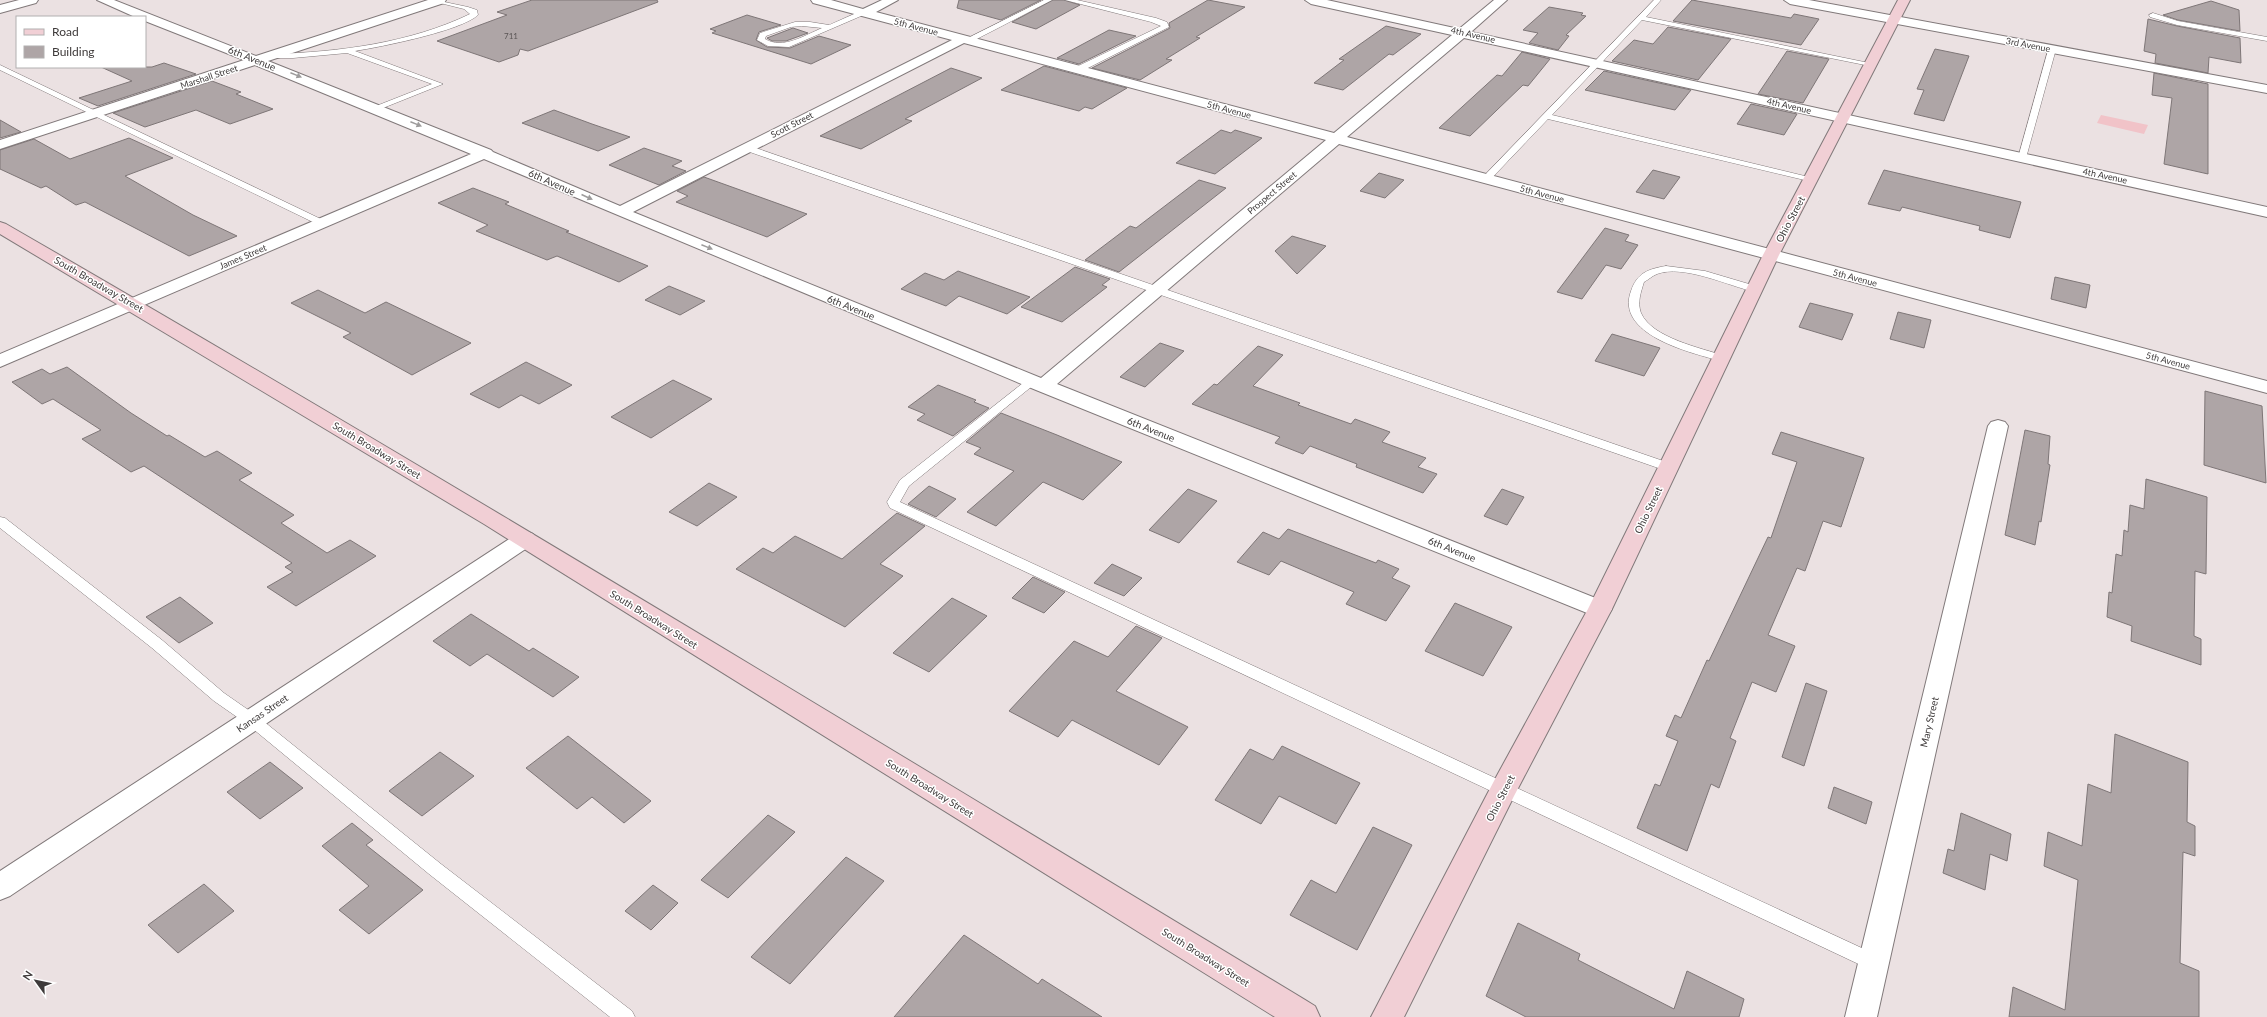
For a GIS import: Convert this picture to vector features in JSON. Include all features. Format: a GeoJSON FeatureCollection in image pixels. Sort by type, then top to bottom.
{"type":"FeatureCollection","features":[{"type":"Feature","properties":{"kind":"street"},"geometry":{"type":"LineString","coordinates":[[0,9],[32,0]]}},
{"type":"Feature","properties":{"kind":"street","name":"6th Avenue"},"geometry":{"type":"LineString","coordinates":[[103,0],[266,58],[375,108],[486,153],[620,212],[1038,384],[1600,608]]}},
{"type":"Feature","properties":{"kind":"street","name":"Marshall Street"},"geometry":{"type":"LineString","coordinates":[[0,145],[439,0]]}},
{"type":"Feature","properties":{"kind":"street","name":"5th Avenue"},"geometry":{"type":"LineString","coordinates":[[817,0],[2267,387]]}},
{"type":"Feature","properties":{"kind":"street"},"geometry":{"type":"LineString","coordinates":[[864,13],[892,0]]}},
{"type":"Feature","properties":{"kind":"street","name":"4th Avenue"},"geometry":{"type":"LineString","coordinates":[[1311,0],[1337,2],[1462,33],[2267,212]]}},
{"type":"Feature","properties":{"kind":"street","name":"Prospect Street"},"geometry":{"type":"LineString","coordinates":[[1038,384],[1155,291],[1501,0]]}},
{"type":"Feature","properties":{"kind":"street","name":"3rd Avenue"},"geometry":{"type":"LineString","coordinates":[[1790,0],[2267,89]]}},
{"type":"Feature","properties":{"kind":"street","name":"Ohio Street"},"geometry":{"type":"LineString","coordinates":[[1387,1017],[1504,789],[1600,608],[1771,255],[1904,0]]}},
{"type":"Feature","properties":{"kind":"street","name":"Scott Street"},"geometry":{"type":"LineString","coordinates":[[620,212],[965,40]]}},
{"type":"Feature","properties":{"kind":"street","name":"James Street"},"geometry":{"type":"LineString","coordinates":[[0,362],[486,153]]}},
{"type":"Feature","properties":{"kind":"street","name":"South Broadway Street"},"geometry":{"type":"LineString","coordinates":[[0,227],[134,304],[525,539],[1304,1017]]}},
{"type":"Feature","properties":{"kind":"street","name":"Mary Street"},"geometry":{"type":"LineString","coordinates":[[1860,1017],[1998,426]]}},
{"type":"Feature","properties":{"kind":"street","name":"Kansas Street"},"geometry":{"type":"LineString","coordinates":[[0,887],[525,539]]}},
{"type":"Feature","properties":{"kind":"lane"},"geometry":{"type":"LineString","coordinates":[[266,58],[348,51],[404,40],[474,15],[474,12],[466,8],[439,0]]}},
{"type":"Feature","properties":{"kind":"lane"},"geometry":{"type":"LineString","coordinates":[[965,40],[1049,0]]}},
{"type":"Feature","properties":{"kind":"lane"},"geometry":{"type":"LineString","coordinates":[[1068,0],[1153,20],[1164,24],[1165,27],[1077,70]]}},
{"type":"Feature","properties":{"kind":"lane"},"geometry":{"type":"LineString","coordinates":[[1486,179],[1658,0]]}},
{"type":"Feature","properties":{"kind":"lane"},"geometry":{"type":"LineString","coordinates":[[830,28],[812,23],[796,22],[763,36],[761,40],[768,44],[789,45],[830,28],[864,13]]}},
{"type":"Feature","properties":{"kind":"lane"},"geometry":{"type":"LineString","coordinates":[[2152,16],[2177,23],[2267,39]]}},
{"type":"Feature","properties":{"kind":"lane"},"geometry":{"type":"LineString","coordinates":[[1640,18],[1870,64]]}},
{"type":"Feature","properties":{"kind":"lane"},"geometry":{"type":"LineString","coordinates":[[2022,158],[2052,49]]}},
{"type":"Feature","properties":{"kind":"lane"},"geometry":{"type":"LineString","coordinates":[[348,51],[439,84],[375,108]]}},
{"type":"Feature","properties":{"kind":"lane"},"geometry":{"type":"LineString","coordinates":[[0,67],[322,223]]}},
{"type":"Feature","properties":{"kind":"lane"},"geometry":{"type":"LineString","coordinates":[[1547,116],[1810,180]]}},
{"type":"Feature","properties":{"kind":"lane"},"geometry":{"type":"LineString","coordinates":[[747,148],[1155,291],[1668,467]]}},
{"type":"Feature","properties":{"kind":"lane"},"geometry":{"type":"LineString","coordinates":[[1721,358],[1655,335],[1638,316],[1634,300],[1639,281],[1655,271],[1673,270],[1701,273],[1755,289]]}},
{"type":"Feature","properties":{"kind":"lane"},"geometry":{"type":"LineString","coordinates":[[1038,384],[904,483],[893,502],[896,505],[1873,962]]}},
{"type":"Feature","properties":{"kind":"lane"},"geometry":{"type":"LineString","coordinates":[[0,521],[157,644],[219,697],[252,720],[435,869],[625,1017]]}},
{"type":"Feature","properties":{"kind":"shaded area"},"geometry":{"type":"Polygon","coordinates":[[[2101,115],[2148,125],[2144,134],[2097,123],[2101,115]]]}},
{"type":"Feature","properties":{"kind":"building"},"geometry":{"type":"Polygon","coordinates":[[[532,0],[657,0],[658,2],[528,51],[520,49],[518,55],[499,62],[437,41],[507,15],[497,12],[532,0]]]}},
{"type":"Feature","properties":{"kind":"building"},"geometry":{"type":"Polygon","coordinates":[[[959,0],[1041,0],[1001,20],[957,8],[959,0]]]}},
{"type":"Feature","properties":{"kind":"building"},"geometry":{"type":"Polygon","coordinates":[[[1053,0],[1064,0],[1080,5],[1036,29],[1012,22],[1053,0]]]}},
{"type":"Feature","properties":{"kind":"building"},"geometry":{"type":"Polygon","coordinates":[[[1208,0],[1245,7],[1196,37],[1200,38],[1166,59],[1172,60],[1140,80],[1092,68],[1170,28],[1169,23],[1208,0]]]}},
{"type":"Feature","properties":{"kind":"building"},"geometry":{"type":"Polygon","coordinates":[[[1692,0],[1791,18],[1794,14],[1819,19],[1801,45],[1673,21],[1692,0]]]}},
{"type":"Feature","properties":{"kind":"building"},"geometry":{"type":"Polygon","coordinates":[[[2211,1],[2239,10],[2240,31],[2178,20],[2163,15],[2211,1]]]}},
{"type":"Feature","properties":{"kind":"building"},"geometry":{"type":"Polygon","coordinates":[[[1549,7],[1583,13],[1581,15],[1586,16],[1566,35],[1569,36],[1558,50],[1529,43],[1538,33],[1523,30],[1549,7]]]}},
{"type":"Feature","properties":{"kind":"building"},"geometry":{"type":"Polygon","coordinates":[[[747,15],[781,25],[759,32],[756,40],[767,47],[790,48],[819,36],[851,45],[811,64],[712,33],[716,31],[710,29],[747,15]]]}},
{"type":"Feature","properties":{"kind":"building"},"geometry":{"type":"Polygon","coordinates":[[[2148,19],[2240,38],[2241,63],[2209,57],[2208,73],[2155,63],[2156,54],[2144,51],[2148,19]]]}},
{"type":"Feature","properties":{"kind":"building"},"geometry":{"type":"Polygon","coordinates":[[[1386,26],[1421,34],[1393,55],[1389,54],[1343,90],[1314,83],[1344,60],[1339,59],[1386,26]]]}},
{"type":"Feature","properties":{"kind":"building"},"geometry":{"type":"Polygon","coordinates":[[[1668,27],[1731,39],[1698,80],[1612,61],[1634,40],[1653,44],[1668,27]]]}},
{"type":"Feature","properties":{"kind":"building"},"geometry":{"type":"Polygon","coordinates":[[[793,28],[808,33],[786,41],[772,41],[767,38],[793,28]]]}},
{"type":"Feature","properties":{"kind":"building"},"geometry":{"type":"Polygon","coordinates":[[[1109,30],[1136,36],[1079,64],[1057,58],[1109,30]]]}},
{"type":"Feature","properties":{"kind":"building"},"geometry":{"type":"Polygon","coordinates":[[[1935,49],[1969,56],[1944,121],[1914,114],[1924,90],[1917,89],[1935,49]]]}},
{"type":"Feature","properties":{"kind":"building"},"geometry":{"type":"Polygon","coordinates":[[[1787,51],[1829,59],[1803,103],[1758,94],[1787,51]]]}},
{"type":"Feature","properties":{"kind":"building"},"geometry":{"type":"Polygon","coordinates":[[[1522,52],[1550,59],[1528,86],[1523,85],[1470,136],[1439,128],[1497,75],[1502,76],[1522,52]]]}},
{"type":"Feature","properties":{"kind":"building"},"geometry":{"type":"Polygon","coordinates":[[[164,63],[196,74],[98,106],[79,98],[132,81],[103,68],[152,67],[164,63]]]}},
{"type":"Feature","properties":{"kind":"building"},"geometry":{"type":"Polygon","coordinates":[[[1044,66],[1127,88],[1092,109],[1085,107],[1079,111],[1001,90],[1044,66]]]}},
{"type":"Feature","properties":{"kind":"building"},"geometry":{"type":"Polygon","coordinates":[[[951,68],[982,78],[905,119],[912,121],[861,149],[820,136],[951,68]]]}},
{"type":"Feature","properties":{"kind":"building"},"geometry":{"type":"Polygon","coordinates":[[[1604,71],[1691,90],[1675,110],[1585,90],[1604,71]]]}},
{"type":"Feature","properties":{"kind":"building"},"geometry":{"type":"Polygon","coordinates":[[[2154,73],[2208,84],[2208,174],[2164,164],[2172,98],[2152,95],[2154,73]]]}},
{"type":"Feature","properties":{"kind":"building"},"geometry":{"type":"Polygon","coordinates":[[[212,81],[241,92],[236,94],[273,109],[230,124],[196,110],[145,127],[113,113],[212,81]]]}},
{"type":"Feature","properties":{"kind":"building"},"geometry":{"type":"Polygon","coordinates":[[[1751,104],[1797,114],[1784,135],[1737,124],[1751,104]]]}},
{"type":"Feature","properties":{"kind":"building"},"geometry":{"type":"Polygon","coordinates":[[[554,110],[630,137],[598,151],[522,123],[554,110]]]}},
{"type":"Feature","properties":{"kind":"building"},"geometry":{"type":"Polygon","coordinates":[[[0,120],[21,132],[0,138],[0,120]]]}},
{"type":"Feature","properties":{"kind":"building"},"geometry":{"type":"Polygon","coordinates":[[[1221,130],[1231,133],[1235,130],[1262,138],[1215,174],[1176,163],[1221,130]]]}},
{"type":"Feature","properties":{"kind":"building"},"geometry":{"type":"Polygon","coordinates":[[[129,138],[173,158],[125,176],[193,215],[237,236],[189,256],[85,202],[76,205],[46,186],[41,188],[0,169],[0,150],[34,139],[70,159],[129,138]]]}},
{"type":"Feature","properties":{"kind":"building"},"geometry":{"type":"Polygon","coordinates":[[[644,148],[682,161],[672,166],[686,171],[659,185],[609,165],[644,148]]]}},
{"type":"Feature","properties":{"kind":"building"},"geometry":{"type":"Polygon","coordinates":[[[1653,170],[1680,177],[1664,199],[1636,192],[1653,170]]]}},
{"type":"Feature","properties":{"kind":"building"},"geometry":{"type":"Polygon","coordinates":[[[1884,170],[2021,202],[2010,238],[1979,230],[1980,226],[1902,207],[1900,211],[1868,204],[1884,170]]]}},
{"type":"Feature","properties":{"kind":"building"},"geometry":{"type":"Polygon","coordinates":[[[1379,173],[1404,180],[1385,198],[1360,191],[1379,173]]]}},
{"type":"Feature","properties":{"kind":"building"},"geometry":{"type":"Polygon","coordinates":[[[704,177],[807,214],[767,237],[676,202],[688,196],[677,191],[704,177]]]}},
{"type":"Feature","properties":{"kind":"building"},"geometry":{"type":"Polygon","coordinates":[[[1199,180],[1226,188],[1119,272],[1085,260],[1130,226],[1136,228],[1199,180]]]}},
{"type":"Feature","properties":{"kind":"building"},"geometry":{"type":"Polygon","coordinates":[[[473,188],[509,202],[505,204],[569,231],[566,232],[648,266],[619,282],[557,256],[547,260],[476,231],[488,225],[438,203],[473,188]]]}},
{"type":"Feature","properties":{"kind":"building"},"geometry":{"type":"Polygon","coordinates":[[[1605,228],[1629,235],[1625,241],[1638,245],[1621,269],[1606,265],[1582,299],[1557,292],[1605,228]]]}},
{"type":"Feature","properties":{"kind":"building"},"geometry":{"type":"Polygon","coordinates":[[[1292,236],[1326,246],[1297,274],[1275,251],[1292,236]]]}},
{"type":"Feature","properties":{"kind":"building"},"geometry":{"type":"Polygon","coordinates":[[[1075,267],[1110,279],[1102,285],[1107,287],[1062,322],[1021,307],[1075,267]]]}},
{"type":"Feature","properties":{"kind":"building"},"geometry":{"type":"Polygon","coordinates":[[[958,271],[1030,297],[1007,314],[959,296],[946,306],[901,289],[925,273],[944,280],[958,271]]]}},
{"type":"Feature","properties":{"kind":"building"},"geometry":{"type":"Polygon","coordinates":[[[2055,277],[2090,285],[2086,308],[2051,299],[2055,277]]]}},
{"type":"Feature","properties":{"kind":"building"},"geometry":{"type":"Polygon","coordinates":[[[669,286],[705,301],[680,315],[645,300],[669,286]]]}},
{"type":"Feature","properties":{"kind":"building"},"geometry":{"type":"Polygon","coordinates":[[[318,290],[365,313],[386,302],[471,343],[412,375],[343,337],[351,333],[291,303],[318,290]]]}},
{"type":"Feature","properties":{"kind":"building"},"geometry":{"type":"Polygon","coordinates":[[[1810,303],[1853,314],[1842,340],[1799,327],[1810,303]]]}},
{"type":"Feature","properties":{"kind":"building"},"geometry":{"type":"Polygon","coordinates":[[[1898,312],[1931,320],[1924,348],[1890,339],[1898,312]]]}},
{"type":"Feature","properties":{"kind":"building"},"geometry":{"type":"Polygon","coordinates":[[[1612,334],[1660,348],[1644,376],[1595,361],[1612,334]]]}},
{"type":"Feature","properties":{"kind":"building"},"geometry":{"type":"Polygon","coordinates":[[[1160,343],[1184,351],[1145,387],[1120,377],[1160,343]]]}},
{"type":"Feature","properties":{"kind":"building"},"geometry":{"type":"Polygon","coordinates":[[[1258,346],[1283,355],[1253,386],[1300,403],[1298,405],[1351,424],[1355,419],[1390,432],[1382,442],[1426,458],[1418,467],[1437,474],[1423,493],[1356,467],[1357,464],[1310,446],[1303,454],[1275,443],[1280,437],[1192,404],[1214,384],[1217,385],[1258,346]]]}},
{"type":"Feature","properties":{"kind":"building"},"geometry":{"type":"Polygon","coordinates":[[[526,362],[572,385],[539,404],[521,395],[499,408],[470,394],[526,362]]]}},
{"type":"Feature","properties":{"kind":"building"},"geometry":{"type":"Polygon","coordinates":[[[67,367],[131,413],[167,436],[169,435],[205,457],[217,451],[252,473],[239,480],[294,515],[281,523],[327,553],[350,540],[376,556],[296,606],[267,587],[293,572],[285,567],[292,563],[144,466],[131,472],[82,439],[101,430],[53,399],[42,404],[12,382],[42,369],[50,374],[67,367]]]}},
{"type":"Feature","properties":{"kind":"building"},"geometry":{"type":"Polygon","coordinates":[[[673,380],[712,399],[651,438],[611,417],[673,380]]]}},
{"type":"Feature","properties":{"kind":"building"},"geometry":{"type":"Polygon","coordinates":[[[938,385],[976,400],[974,402],[989,408],[953,436],[917,420],[925,414],[908,407],[938,385]]]}},
{"type":"Feature","properties":{"kind":"building"},"geometry":{"type":"Polygon","coordinates":[[[2205,391],[2262,406],[2266,483],[2204,465],[2205,391]]]}},
{"type":"Feature","properties":{"kind":"building"},"geometry":{"type":"Polygon","coordinates":[[[1001,413],[1122,462],[1083,500],[1043,482],[996,526],[967,512],[1014,471],[974,454],[981,448],[966,442],[1001,413]]]}},
{"type":"Feature","properties":{"kind":"building"},"geometry":{"type":"Polygon","coordinates":[[[2025,430],[2050,436],[2048,464],[2050,465],[2041,522],[2039,521],[2035,545],[2005,535],[2025,430]]]}},
{"type":"Feature","properties":{"kind":"building"},"geometry":{"type":"Polygon","coordinates":[[[1781,432],[1864,458],[1841,527],[1823,521],[1805,571],[1797,568],[1768,635],[1795,646],[1776,692],[1752,682],[1730,738],[1736,741],[1719,788],[1711,784],[1687,851],[1637,828],[1655,784],[1660,786],[1678,741],[1666,736],[1675,715],[1681,718],[1707,660],[1709,661],[1768,537],[1771,538],[1797,462],[1772,454],[1781,432]]]}},
{"type":"Feature","properties":{"kind":"building"},"geometry":{"type":"Polygon","coordinates":[[[2146,479],[2207,497],[2206,574],[2195,571],[2194,636],[2201,639],[2201,665],[2131,641],[2132,626],[2107,617],[2109,592],[2112,593],[2116,554],[2122,556],[2124,530],[2128,532],[2130,505],[2144,509],[2146,479]]]}},
{"type":"Feature","properties":{"kind":"building"},"geometry":{"type":"Polygon","coordinates":[[[709,483],[737,497],[697,526],[669,512],[709,483]]]}},
{"type":"Feature","properties":{"kind":"building"},"geometry":{"type":"Polygon","coordinates":[[[929,486],[956,499],[936,517],[908,504],[929,486]]]}},
{"type":"Feature","properties":{"kind":"building"},"geometry":{"type":"Polygon","coordinates":[[[1188,489],[1217,501],[1179,543],[1149,530],[1188,489]]]}},
{"type":"Feature","properties":{"kind":"building"},"geometry":{"type":"Polygon","coordinates":[[[1502,489],[1524,497],[1507,525],[1484,516],[1502,489]]]}},
{"type":"Feature","properties":{"kind":"building"},"geometry":{"type":"Polygon","coordinates":[[[897,513],[925,526],[880,564],[903,576],[845,627],[736,569],[763,548],[773,553],[795,536],[842,559],[897,513]]]}},
{"type":"Feature","properties":{"kind":"building"},"geometry":{"type":"Polygon","coordinates":[[[1288,529],[1376,563],[1378,560],[1399,569],[1392,578],[1410,586],[1386,621],[1346,604],[1354,592],[1281,561],[1269,575],[1237,562],[1263,532],[1279,539],[1288,529]]]}},
{"type":"Feature","properties":{"kind":"building"},"geometry":{"type":"Polygon","coordinates":[[[1112,564],[1142,578],[1124,596],[1094,583],[1112,564]]]}},
{"type":"Feature","properties":{"kind":"building"},"geometry":{"type":"Polygon","coordinates":[[[1033,577],[1065,592],[1044,613],[1012,598],[1033,577]]]}},
{"type":"Feature","properties":{"kind":"building"},"geometry":{"type":"Polygon","coordinates":[[[180,597],[213,623],[179,643],[146,617],[180,597]]]}},
{"type":"Feature","properties":{"kind":"building"},"geometry":{"type":"Polygon","coordinates":[[[952,598],[987,616],[929,672],[893,653],[952,598]]]}},
{"type":"Feature","properties":{"kind":"building"},"geometry":{"type":"Polygon","coordinates":[[[1455,603],[1512,627],[1483,676],[1425,651],[1455,603]]]}},
{"type":"Feature","properties":{"kind":"building"},"geometry":{"type":"Polygon","coordinates":[[[471,614],[529,651],[533,648],[579,677],[553,697],[487,654],[470,666],[433,641],[471,614]]]}},
{"type":"Feature","properties":{"kind":"building"},"geometry":{"type":"Polygon","coordinates":[[[1136,626],[1162,638],[1116,691],[1188,727],[1159,765],[1072,720],[1058,737],[1009,711],[1074,641],[1108,657],[1136,626]]]}},
{"type":"Feature","properties":{"kind":"building"},"geometry":{"type":"Polygon","coordinates":[[[1806,683],[1827,691],[1804,766],[1782,757],[1806,683]]]}},
{"type":"Feature","properties":{"kind":"building"},"geometry":{"type":"Polygon","coordinates":[[[2115,734],[2188,762],[2187,822],[2195,826],[2195,856],[2183,852],[2180,963],[2199,971],[2199,1017],[2009,1017],[2013,987],[2065,1010],[2078,880],[2044,866],[2048,832],[2082,846],[2088,784],[2111,793],[2115,734]]]}},
{"type":"Feature","properties":{"kind":"building"},"geometry":{"type":"Polygon","coordinates":[[[568,736],[651,801],[624,823],[592,797],[577,809],[526,768],[568,736]]]}},
{"type":"Feature","properties":{"kind":"building"},"geometry":{"type":"Polygon","coordinates":[[[1282,746],[1360,783],[1336,824],[1279,796],[1261,824],[1215,800],[1250,749],[1273,760],[1282,746]]]}},
{"type":"Feature","properties":{"kind":"building"},"geometry":{"type":"Polygon","coordinates":[[[440,752],[474,776],[422,816],[389,791],[440,752]]]}},
{"type":"Feature","properties":{"kind":"building"},"geometry":{"type":"Polygon","coordinates":[[[270,762],[303,788],[260,819],[227,792],[270,762]]]}},
{"type":"Feature","properties":{"kind":"building"},"geometry":{"type":"Polygon","coordinates":[[[1834,787],[1872,802],[1866,824],[1828,808],[1834,787]]]}},
{"type":"Feature","properties":{"kind":"building"},"geometry":{"type":"Polygon","coordinates":[[[1961,813],[2011,834],[2007,861],[1990,854],[1985,890],[1943,873],[1948,849],[1954,851],[1961,813]]]}},
{"type":"Feature","properties":{"kind":"building"},"geometry":{"type":"Polygon","coordinates":[[[768,815],[795,832],[728,898],[701,880],[768,815]]]}},
{"type":"Feature","properties":{"kind":"building"},"geometry":{"type":"Polygon","coordinates":[[[352,823],[373,840],[366,845],[423,890],[369,934],[339,910],[369,886],[322,846],[352,823]]]}},
{"type":"Feature","properties":{"kind":"building"},"geometry":{"type":"Polygon","coordinates":[[[1373,827],[1412,845],[1357,950],[1290,915],[1311,880],[1336,893],[1373,827]]]}},
{"type":"Feature","properties":{"kind":"building"},"geometry":{"type":"Polygon","coordinates":[[[846,857],[884,881],[790,984],[751,957],[846,857]]]}},
{"type":"Feature","properties":{"kind":"building"},"geometry":{"type":"Polygon","coordinates":[[[204,884],[234,911],[178,953],[148,925],[204,884]]]}},
{"type":"Feature","properties":{"kind":"building"},"geometry":{"type":"Polygon","coordinates":[[[653,885],[678,903],[651,930],[625,911],[653,885]]]}},
{"type":"Feature","properties":{"kind":"building"},"geometry":{"type":"Polygon","coordinates":[[[1518,923],[1580,954],[1578,960],[1674,1009],[1687,971],[1744,999],[1739,1017],[1526,1017],[1486,996],[1518,923]]]}},
{"type":"Feature","properties":{"kind":"building"},"geometry":{"type":"Polygon","coordinates":[[[964,935],[1038,984],[1042,979],[1102,1017],[894,1017],[964,935]]]}}]}
